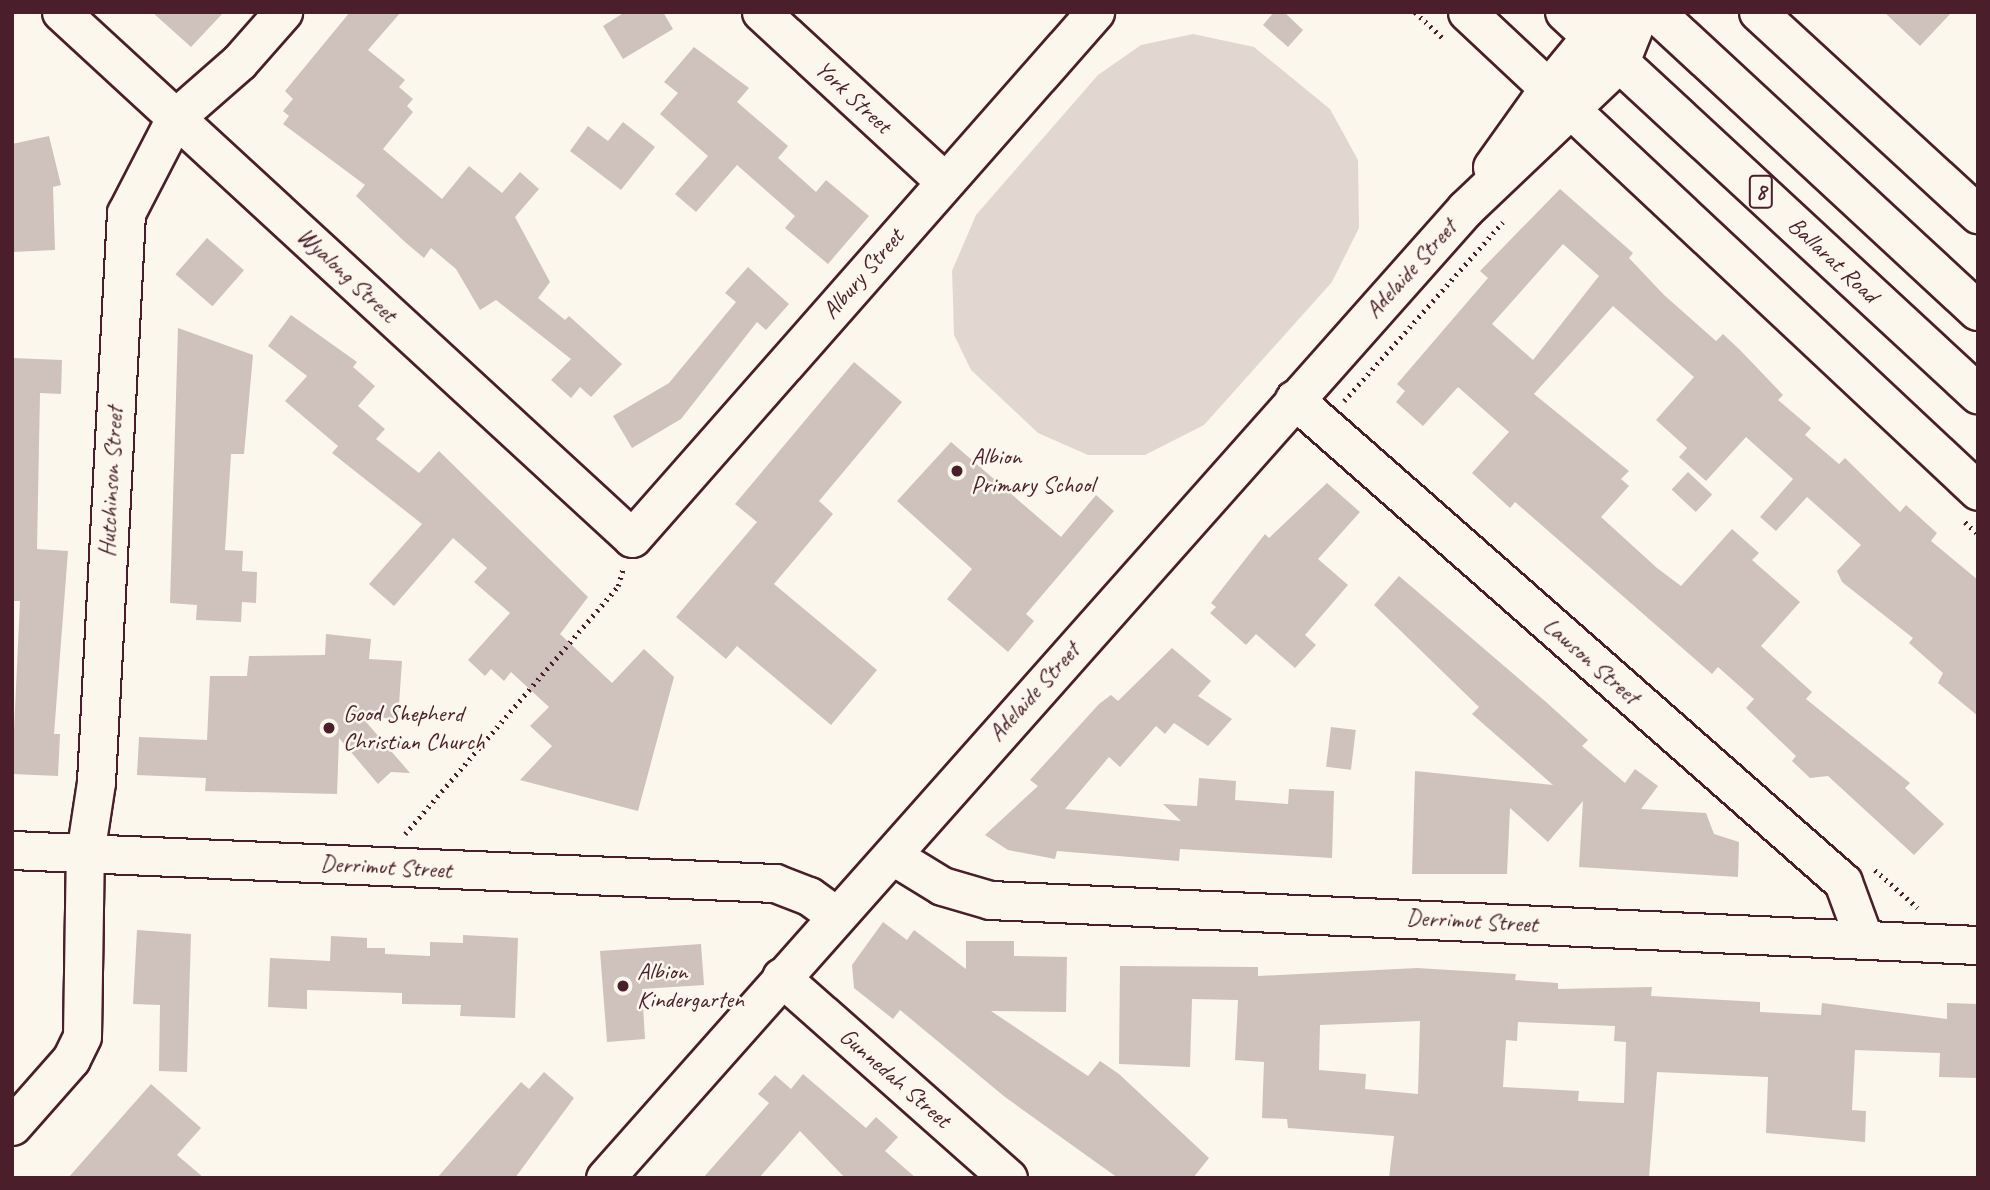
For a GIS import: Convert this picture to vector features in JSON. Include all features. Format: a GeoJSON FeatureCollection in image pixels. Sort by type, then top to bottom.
{"type":"FeatureCollection","features":[{"type":"Feature","properties":{"kind":"highway"},"geometry":{"type":"LineString","coordinates":[[1655,12],[1978,311]]}},
{"type":"Feature","properties":{"kind":"highway","name":"Ballarat Road"},"geometry":{"type":"LineString","coordinates":[[1578,24],[1978,394]]}},
{"type":"Feature","properties":{"kind":"street","name":"Wyalong Street"},"geometry":{"type":"LineString","coordinates":[[61,12],[632,538]]}},
{"type":"Feature","properties":{"kind":"street","name":"Hutchinson Street"},"geometry":{"type":"LineString","coordinates":[[12,1126],[71,1059],[82,1036],[123,248],[138,183],[184,125],[284,12]]}},
{"type":"Feature","properties":{"kind":"street","name":"York Street"},"geometry":{"type":"LineString","coordinates":[[761,12],[944,181]]}},
{"type":"Feature","properties":{"kind":"street","name":"Albury Street"},"geometry":{"type":"LineString","coordinates":[[632,538],[944,181],[1096,12]]}},
{"type":"Feature","properties":{"kind":"street"},"geometry":{"type":"LineString","coordinates":[[1467,12],[1978,491]]}},
{"type":"Feature","properties":{"kind":"street","name":"Adelaide Street"},"geometry":{"type":"LineString","coordinates":[[1560,100],[1578,24],[1629,12]]}},
{"type":"Feature","properties":{"kind":"street","name":"Adelaide Street"},"geometry":{"type":"LineString","coordinates":[[605,1178],[781,977],[886,864],[1560,100],[1620,62],[1640,12]]}},
{"type":"Feature","properties":{"kind":"street"},"geometry":{"type":"LineString","coordinates":[[1758,12],[1978,214]]}},
{"type":"Feature","properties":{"kind":"street","name":"Lawson Street"},"geometry":{"type":"LineString","coordinates":[[1294,399],[1843,882],[1864,939]]}},
{"type":"Feature","properties":{"kind":"street","name":"Derrimut Street"},"geometry":{"type":"LineString","coordinates":[[12,850],[793,887],[827,927]]}},
{"type":"Feature","properties":{"kind":"street","name":"Derrimut Street"},"geometry":{"type":"LineString","coordinates":[[886,864],[967,895],[1978,945]]}},
{"type":"Feature","properties":{"kind":"street","name":"Gunnedah Street"},"geometry":{"type":"LineString","coordinates":[[781,977],[1008,1178]]}},
{"type":"Feature","properties":{"kind":"path"},"geometry":{"type":"LineString","coordinates":[[1354,411],[1344,401],[1510,214]]}},
{"type":"Feature","properties":{"kind":"path"},"geometry":{"type":"LineString","coordinates":[[397,869],[401,838],[618,586],[632,538]]}},
{"type":"Feature","properties":{"kind":"path"},"geometry":{"type":"LineString","coordinates":[[1870,865],[1926,911]]}},
{"type":"Feature","properties":{"kind":"shaded area"},"geometry":{"type":"Polygon","coordinates":[[[1193,34],[1254,47],[1330,109],[1358,160],[1359,228],[1332,282],[1204,425],[1145,455],[1088,455],[1038,433],[971,370],[954,335],[952,271],[976,215],[1098,75],[1141,45],[1193,34]]]}},
{"type":"Feature","properties":{"kind":"building"},"geometry":{"type":"Polygon","coordinates":[[[152,12],[224,12],[191,47],[152,12]]]}},
{"type":"Feature","properties":{"kind":"building"},"geometry":{"type":"Polygon","coordinates":[[[350,12],[401,12],[368,50],[405,80],[399,87],[413,99],[407,106],[413,112],[383,149],[442,199],[469,166],[502,193],[520,172],[539,189],[515,217],[550,282],[538,298],[565,320],[569,316],[622,364],[591,397],[580,387],[571,398],[551,380],[571,359],[496,300],[480,310],[456,269],[431,248],[424,258],[356,196],[365,185],[283,124],[289,116],[283,111],[293,99],[285,91],[350,12]]]}},
{"type":"Feature","properties":{"kind":"building"},"geometry":{"type":"Polygon","coordinates":[[[625,12],[663,12],[673,29],[623,59],[603,26],[625,12]]]}},
{"type":"Feature","properties":{"kind":"building"},"geometry":{"type":"Polygon","coordinates":[[[1274,12],[1284,12],[1303,30],[1288,47],[1263,25],[1274,12]]]}},
{"type":"Feature","properties":{"kind":"building"},"geometry":{"type":"Polygon","coordinates":[[[1884,12],[1952,12],[1920,46],[1884,12]]]}},
{"type":"Feature","properties":{"kind":"building"},"geometry":{"type":"Polygon","coordinates":[[[694,47],[749,88],[737,102],[788,146],[778,158],[816,192],[826,180],[869,216],[828,264],[785,228],[795,216],[737,165],[696,212],[675,194],[708,156],[660,114],[678,93],[664,82],[694,47]]]}},
{"type":"Feature","properties":{"kind":"building"},"geometry":{"type":"Polygon","coordinates":[[[623,122],[655,147],[621,190],[570,151],[588,126],[608,141],[623,122]]]}},
{"type":"Feature","properties":{"kind":"building"},"geometry":{"type":"Polygon","coordinates":[[[49,136],[61,185],[53,187],[55,250],[12,252],[12,144],[49,136]]]}},
{"type":"Feature","properties":{"kind":"building"},"geometry":{"type":"Polygon","coordinates":[[[1560,189],[1633,253],[1629,258],[1664,295],[1716,341],[1723,334],[1740,350],[1783,395],[1778,400],[1811,428],[1805,435],[1839,464],[1845,458],[1900,512],[1906,505],[1937,533],[1931,541],[1978,580],[1978,716],[1938,683],[1943,673],[1909,643],[1913,638],[1842,582],[1837,571],[1861,545],[1807,497],[1776,531],[1760,517],[1793,479],[1746,437],[1706,481],[1679,457],[1687,448],[1656,420],[1694,377],[1613,306],[1534,394],[1629,471],[1621,479],[1629,486],[1601,517],[1657,568],[1681,586],[1732,529],[1759,553],[1752,560],[1800,602],[1761,646],[1812,692],[1806,699],[1910,783],[1905,788],[1944,824],[1914,855],[1828,776],[1810,778],[1792,761],[1796,756],[1746,708],[1754,699],[1718,667],[1712,674],[1515,502],[1510,508],[1472,473],[1509,432],[1458,387],[1423,426],[1396,402],[1405,391],[1397,384],[1488,278],[1480,271],[1560,189]],[[1563,244],[1492,324],[1533,360],[1599,276],[1563,244]]]}},
{"type":"Feature","properties":{"kind":"building"},"geometry":{"type":"Polygon","coordinates":[[[207,238],[244,270],[212,306],[176,274],[207,238]]]}},
{"type":"Feature","properties":{"kind":"building"},"geometry":{"type":"Polygon","coordinates":[[[748,267],[789,304],[766,330],[757,322],[681,419],[632,448],[613,416],[669,383],[736,302],[725,293],[748,267]]]}},
{"type":"Feature","properties":{"kind":"building"},"geometry":{"type":"Polygon","coordinates":[[[291,315],[357,362],[353,367],[375,386],[358,406],[385,429],[376,439],[419,473],[439,451],[588,597],[560,634],[612,683],[644,649],[674,677],[638,811],[520,780],[552,746],[530,726],[549,707],[511,672],[504,681],[491,669],[485,676],[468,660],[510,613],[474,582],[487,568],[453,538],[394,606],[369,584],[422,524],[332,453],[338,446],[285,401],[307,376],[268,346],[291,315]]]}},
{"type":"Feature","properties":{"kind":"building"},"geometry":{"type":"Polygon","coordinates":[[[178,328],[253,355],[244,454],[231,454],[225,550],[243,551],[242,571],[257,572],[256,603],[242,602],[241,622],[196,620],[197,605],[170,603],[178,328]]]}},
{"type":"Feature","properties":{"kind":"building"},"geometry":{"type":"Polygon","coordinates":[[[12,358],[62,360],[61,394],[40,393],[37,549],[68,551],[54,734],[60,734],[58,776],[12,774],[20,601],[12,601],[12,358]]]}},
{"type":"Feature","properties":{"kind":"building"},"geometry":{"type":"Polygon","coordinates":[[[854,362],[902,402],[819,501],[833,514],[774,584],[877,670],[831,725],[737,646],[726,659],[676,617],[757,522],[735,504],[854,362]]]}},
{"type":"Feature","properties":{"kind":"building"},"geometry":{"type":"Polygon","coordinates":[[[951,442],[1061,537],[1096,495],[1114,511],[1026,614],[1034,621],[1008,652],[947,599],[972,569],[897,501],[951,442]]]}},
{"type":"Feature","properties":{"kind":"building"},"geometry":{"type":"Polygon","coordinates":[[[1688,472],[1712,495],[1696,512],[1672,490],[1688,472]]]}},
{"type":"Feature","properties":{"kind":"building"},"geometry":{"type":"Polygon","coordinates":[[[1327,483],[1360,512],[1318,559],[1348,585],[1305,635],[1316,645],[1295,668],[1256,634],[1246,645],[1210,613],[1216,607],[1211,603],[1265,534],[1269,538],[1327,483]]]}},
{"type":"Feature","properties":{"kind":"building"},"geometry":{"type":"Polygon","coordinates":[[[1399,576],[1588,740],[1582,746],[1625,783],[1635,769],[1658,786],[1641,809],[1706,813],[1714,834],[1739,842],[1738,877],[1579,867],[1583,801],[1548,842],[1510,808],[1507,874],[1412,874],[1415,771],[1553,785],[1472,714],[1479,707],[1374,605],[1399,576]]]}},
{"type":"Feature","properties":{"kind":"building"},"geometry":{"type":"Polygon","coordinates":[[[326,634],[371,639],[369,659],[402,661],[398,719],[361,716],[410,773],[391,772],[378,784],[339,738],[337,794],[205,791],[206,778],[137,775],[139,737],[207,740],[210,676],[247,676],[249,656],[325,655],[326,634]]]}},
{"type":"Feature","properties":{"kind":"building"},"geometry":{"type":"Polygon","coordinates":[[[1172,648],[1211,681],[1198,696],[1232,719],[1208,746],[1174,723],[1165,734],[1156,726],[1120,767],[1109,757],[1065,809],[1181,821],[1163,804],[1197,806],[1199,778],[1236,781],[1235,800],[1288,804],[1289,789],[1334,791],[1332,858],[1180,849],[1179,861],[1057,851],[1055,859],[1008,850],[985,835],[1038,786],[1030,780],[1099,704],[1111,695],[1118,701],[1172,648]]]}},
{"type":"Feature","properties":{"kind":"building"},"geometry":{"type":"Polygon","coordinates":[[[1331,727],[1356,730],[1351,770],[1326,767],[1331,727]]]}},
{"type":"Feature","properties":{"kind":"building"},"geometry":{"type":"Polygon","coordinates":[[[883,922],[907,940],[914,930],[966,969],[966,941],[1014,941],[1014,956],[1067,957],[1066,1012],[991,1011],[1088,1076],[1100,1061],[1119,1074],[1209,1158],[1193,1178],[1118,1178],[1005,1097],[900,1010],[893,1019],[854,988],[852,965],[883,922]]]}},
{"type":"Feature","properties":{"kind":"building"},"geometry":{"type":"Polygon","coordinates":[[[137,930],[191,934],[187,1072],[159,1071],[160,1005],[133,1004],[137,930]]]}},
{"type":"Feature","properties":{"kind":"building"},"geometry":{"type":"Polygon","coordinates":[[[463,935],[518,938],[515,1018],[460,1016],[461,1005],[402,1004],[402,993],[307,990],[307,1009],[268,1007],[270,958],[330,961],[331,936],[367,938],[367,948],[385,948],[385,954],[430,956],[430,942],[463,943],[463,935]]]}},
{"type":"Feature","properties":{"kind":"building"},"geometry":{"type":"Polygon","coordinates":[[[701,944],[704,985],[642,989],[645,1039],[607,1042],[600,951],[701,944]]]}},
{"type":"Feature","properties":{"kind":"building"},"geometry":{"type":"Polygon","coordinates":[[[1120,966],[1258,967],[1258,976],[1417,968],[1516,974],[1515,980],[1558,983],[1558,989],[1652,987],[1651,996],[1760,1002],[1760,1012],[1821,1015],[1822,1003],[1947,1019],[1947,1003],[1978,1004],[1978,1078],[1939,1077],[1940,1053],[1855,1050],[1852,1110],[1866,1111],[1865,1142],[1766,1133],[1768,1077],[1657,1072],[1649,1178],[1389,1178],[1394,1136],[1288,1128],[1287,1119],[1262,1118],[1264,1062],[1235,1060],[1238,1000],[1192,999],[1190,1067],[1119,1064],[1120,966]],[[1420,1021],[1320,1025],[1319,1070],[1366,1074],[1365,1089],[1418,1094],[1420,1021]],[[1518,1022],[1517,1041],[1506,1040],[1503,1087],[1579,1091],[1578,1101],[1624,1103],[1626,1042],[1614,1041],[1615,1026],[1518,1022]]]}},
{"type":"Feature","properties":{"kind":"building"},"geometry":{"type":"Polygon","coordinates":[[[544,1072],[574,1098],[515,1178],[437,1178],[521,1082],[529,1089],[544,1072]]]}},
{"type":"Feature","properties":{"kind":"building"},"geometry":{"type":"Polygon","coordinates":[[[803,1074],[866,1128],[876,1117],[898,1137],[885,1151],[916,1178],[845,1178],[800,1131],[759,1178],[703,1178],[769,1103],[758,1094],[775,1075],[791,1089],[803,1074]]]}},
{"type":"Feature","properties":{"kind":"building"},"geometry":{"type":"Polygon","coordinates":[[[151,1084],[201,1128],[177,1155],[204,1178],[68,1178],[151,1084]]]}},
{"type":"Feature","properties":{"kind":"place","name":"Albion Primary School"},"geometry":{"type":"Point","coordinates":[957,471]}},
{"type":"Feature","properties":{"kind":"place","name":"Good Shepherd Christian Church"},"geometry":{"type":"Point","coordinates":[329,728]}},
{"type":"Feature","properties":{"kind":"place","name":"Albion Kindergarten"},"geometry":{"type":"Point","coordinates":[623,986]}}]}
